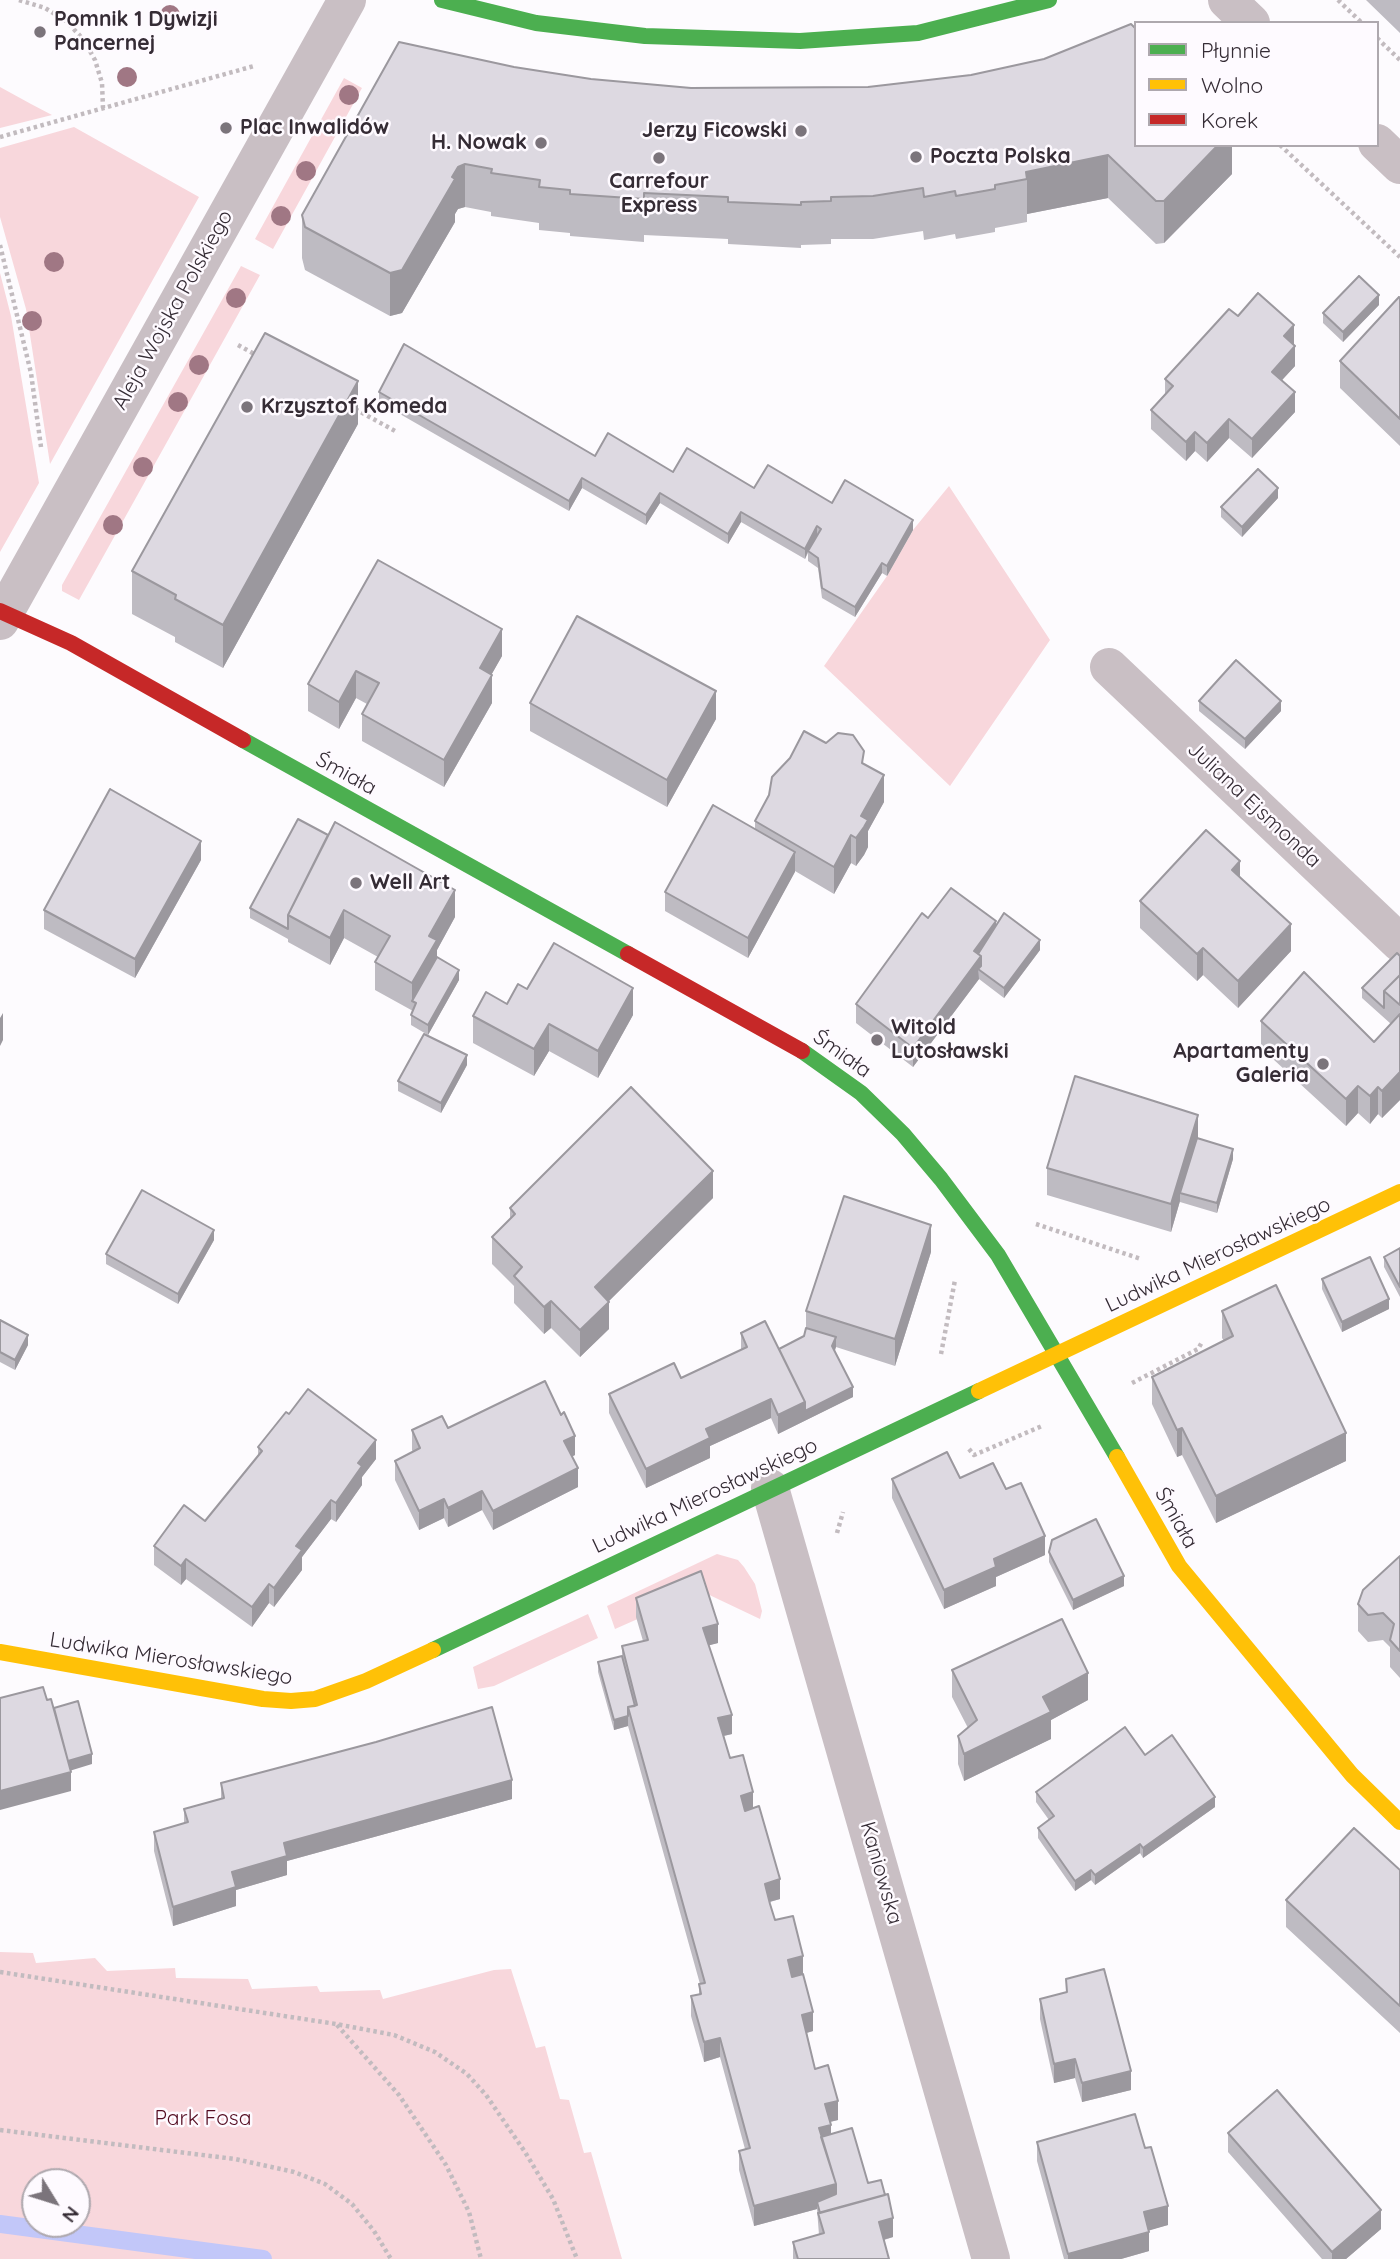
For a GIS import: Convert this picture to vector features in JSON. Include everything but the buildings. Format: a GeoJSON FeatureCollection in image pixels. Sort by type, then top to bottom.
{"type":"FeatureCollection","features":[{"type":"Feature","properties":{"kind":"street","name":"Aleja Wojska Polskiego"},"geometry":{"type":"LineString","coordinates":[[1,615],[346,0]]}},
{"type":"Feature","properties":{"kind":"street"},"geometry":{"type":"LineString","coordinates":[[442,0],[536,23],[632,35],[800,41],[918,33],[1010,12],[1049,0]]}},
{"type":"Feature","properties":{"kind":"street"},"geometry":{"type":"LineString","coordinates":[[1227,0],[1249,21]]}},
{"type":"Feature","properties":{"kind":"street"},"geometry":{"type":"LineString","coordinates":[[1379,144],[1400,164]]}},
{"type":"Feature","properties":{"kind":"street","name":"Śmiała"},"geometry":{"type":"LineString","coordinates":[[1,615],[71,643],[469,868],[788,1041],[861,1093],[895,1126],[941,1179],[998,1255],[1059,1354],[1179,1566],[1352,1775],[1400,1822]]}},
{"type":"Feature","properties":{"kind":"street","name":"Juliana Ejsmonda"},"geometry":{"type":"LineString","coordinates":[[1109,667],[1400,943]]}},
{"type":"Feature","properties":{"kind":"street","name":"Ludwika Mierosławskiego"},"geometry":{"type":"LineString","coordinates":[[0,1651],[263,1699],[315,1699],[366,1681],[1400,1192]]}},
{"type":"Feature","properties":{"kind":"street","name":"Kaniowska"},"geometry":{"type":"LineString","coordinates":[[770,1488],[992,2259]]}},
{"type":"Feature","properties":{"kind":"path"},"geometry":{"type":"LineString","coordinates":[[19,0],[45,8],[66,21],[83,39],[95,60],[102,83],[103,108]]}},
{"type":"Feature","properties":{"kind":"path"},"geometry":{"type":"LineString","coordinates":[[1338,0],[1360,21]]}},
{"type":"Feature","properties":{"kind":"path"},"geometry":{"type":"LineString","coordinates":[[1379,40],[1400,60]]}},
{"type":"Feature","properties":{"kind":"path"},"geometry":{"type":"LineString","coordinates":[[0,137],[256,65]]}},
{"type":"Feature","properties":{"kind":"path"},"geometry":{"type":"LineString","coordinates":[[1282,147],[1400,257]]}},
{"type":"Feature","properties":{"kind":"path"},"geometry":{"type":"LineString","coordinates":[[0,245],[31,373],[44,470],[66,500]]}},
{"type":"Feature","properties":{"kind":"path"},"geometry":{"type":"LineString","coordinates":[[238,345],[262,358]]}},
{"type":"Feature","properties":{"kind":"path"},"geometry":{"type":"LineString","coordinates":[[352,407],[397,432]]}},
{"type":"Feature","properties":{"kind":"path"},"geometry":{"type":"LineString","coordinates":[[962,1441],[974,1455],[1087,1405],[1198,1349],[1202,1339]]}},
{"type":"Feature","properties":{"kind":"path"},"geometry":{"type":"LineString","coordinates":[[836,1537],[848,1503]]}},
{"type":"Feature","properties":{"kind":"path"},"geometry":{"type":"LineString","coordinates":[[0,1972],[336,2024],[394,2035],[435,2052],[467,2074],[486,2095],[526,2152],[553,2199],[577,2259]]}},
{"type":"Feature","properties":{"kind":"path"},"geometry":{"type":"LineString","coordinates":[[336,2024],[399,2095],[446,2165],[469,2212],[481,2259]]}},
{"type":"Feature","properties":{"kind":"path"},"geometry":{"type":"LineString","coordinates":[[0,2130],[235,2159],[294,2172],[325,2184],[352,2204],[374,2231],[391,2259]]}},
{"type":"Feature","properties":{"kind":"green space"},"geometry":{"type":"Polygon","coordinates":[[[344,78],[362,88],[273,249],[255,239],[344,78]]]}},
{"type":"Feature","properties":{"kind":"green space"},"geometry":{"type":"Polygon","coordinates":[[[0,87],[31,104],[52,115],[0,128],[0,87]]]}},
{"type":"Feature","properties":{"kind":"green space"},"geometry":{"type":"Polygon","coordinates":[[[74,127],[199,197],[50,464],[26,309],[0,217],[0,148],[74,127]]]}},
{"type":"Feature","properties":{"kind":"green space"},"geometry":{"type":"Polygon","coordinates":[[[241,266],[260,275],[79,600],[62,591],[62,585],[241,266]]]}},
{"type":"Feature","properties":{"kind":"green space"},"geometry":{"type":"Polygon","coordinates":[[[0,273],[11,316],[39,483],[0,552],[0,273]]]}},
{"type":"Feature","properties":{"kind":"green space"},"geometry":{"type":"Polygon","coordinates":[[[949,486],[1050,640],[950,786],[824,666],[887,576],[913,530],[949,486]]]}},
{"type":"Feature","properties":{"kind":"green space"},"geometry":{"type":"Polygon","coordinates":[[[717,1554],[738,1560],[744,1567],[755,1584],[762,1611],[760,1619],[701,1591],[615,1629],[607,1606],[717,1554]]]}},
{"type":"Feature","properties":{"kind":"green space"},"geometry":{"type":"Polygon","coordinates":[[[588,1614],[598,1638],[494,1686],[478,1689],[473,1667],[588,1614]]]}},
{"type":"Feature","properties":{"kind":"green space","name":"Park Fosa"},"geometry":{"type":"Polygon","coordinates":[[[0,1952],[33,1953],[36,1963],[95,1958],[107,1971],[175,1968],[176,1978],[248,1979],[252,1989],[317,1986],[320,1992],[380,1990],[383,1999],[494,1970],[511,1969],[536,2048],[545,2046],[560,2099],[569,2100],[584,2153],[591,2152],[622,2259],[0,2259],[0,1952]]]}},
{"type":"Feature","properties":{"kind":"waterway"},"geometry":{"type":"LineString","coordinates":[[0,2224],[263,2259]]}},
{"type":"Feature","properties":{"kind":"traffic: fast"},"geometry":{"type":"LineString","coordinates":[[442,0],[536,23],[645,36],[800,41],[918,33],[1049,0]]}},
{"type":"Feature","properties":{"kind":"traffic: fast"},"geometry":{"type":"LineString","coordinates":[[243,740],[628,954]]}},
{"type":"Feature","properties":{"kind":"traffic: fast"},"geometry":{"type":"LineString","coordinates":[[802,1051],[861,1093],[903,1134],[941,1179],[998,1255],[1117,1457]]}},
{"type":"Feature","properties":{"kind":"traffic: fast"},"geometry":{"type":"LineString","coordinates":[[433,1650],[979,1391]]}},
{"type":"Feature","properties":{"kind":"traffic: slow"},"geometry":{"type":"LineString","coordinates":[[979,1391],[1400,1192]]}},
{"type":"Feature","properties":{"kind":"traffic: slow"},"geometry":{"type":"LineString","coordinates":[[1117,1457],[1179,1566],[1352,1775],[1400,1822]]}},
{"type":"Feature","properties":{"kind":"traffic: slow"},"geometry":{"type":"LineString","coordinates":[[0,1652],[263,1699],[291,1701],[315,1699],[366,1681],[433,1650]]}},
{"type":"Feature","properties":{"kind":"traffic: jam"},"geometry":{"type":"LineString","coordinates":[[0,611],[71,643],[243,740]]}},
{"type":"Feature","properties":{"kind":"traffic: jam"},"geometry":{"type":"LineString","coordinates":[[628,954],[802,1051]]}},
{"type":"Feature","properties":{"kind":"place","name":"Pomnik 1 Dywizji Pancernej"},"geometry":{"type":"Point","coordinates":[40,32]}},
{"type":"Feature","properties":{"kind":"place","name":"Plac Inwalidów"},"geometry":{"type":"Point","coordinates":[226,128]}},
{"type":"Feature","properties":{"kind":"place","name":"Jerzy Ficowski"},"geometry":{"type":"Point","coordinates":[801,131]}},
{"type":"Feature","properties":{"kind":"place","name":"H. Nowak"},"geometry":{"type":"Point","coordinates":[541,143]}},
{"type":"Feature","properties":{"kind":"place","name":"Poczta Polska"},"geometry":{"type":"Point","coordinates":[916,157]}},
{"type":"Feature","properties":{"kind":"place","name":"Carrefour Express"},"geometry":{"type":"Point","coordinates":[659,158]}},
{"type":"Feature","properties":{"kind":"place","name":"Krzysztof Komeda"},"geometry":{"type":"Point","coordinates":[247,407]}},
{"type":"Feature","properties":{"kind":"place","name":"Well Art"},"geometry":{"type":"Point","coordinates":[356,883]}},
{"type":"Feature","properties":{"kind":"place","name":"Witold Lutosławski"},"geometry":{"type":"Point","coordinates":[877,1040]}},
{"type":"Feature","properties":{"kind":"place","name":"Apartamenty Galeria"},"geometry":{"type":"Point","coordinates":[1323,1064]}}]}
